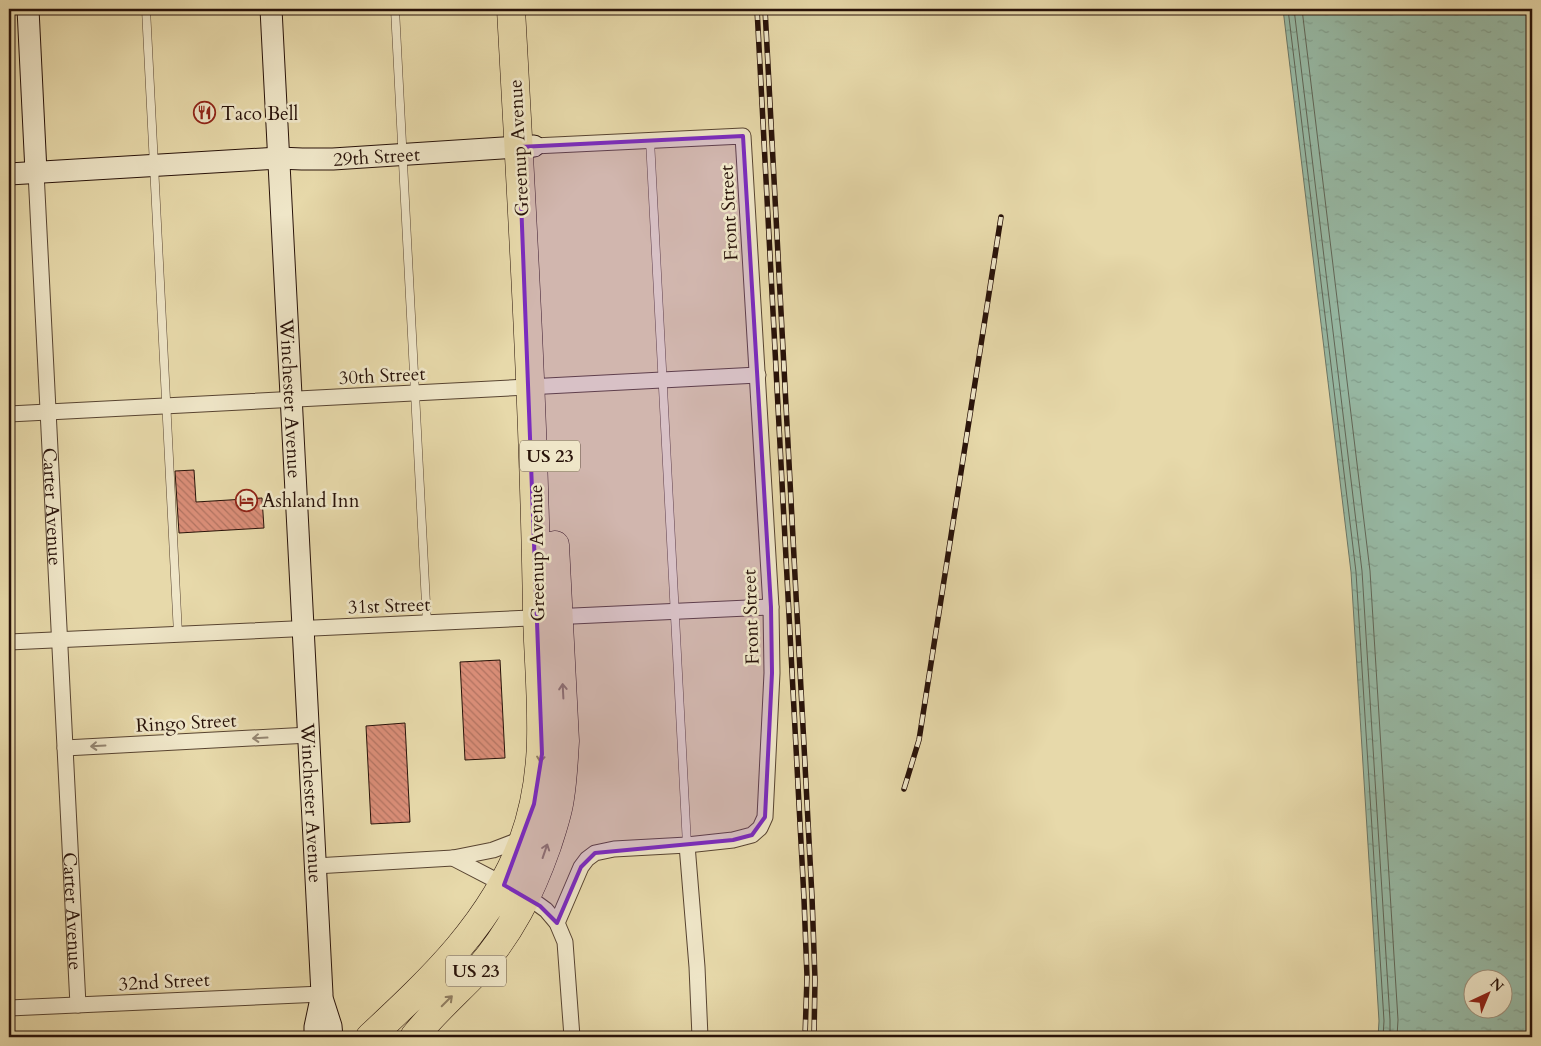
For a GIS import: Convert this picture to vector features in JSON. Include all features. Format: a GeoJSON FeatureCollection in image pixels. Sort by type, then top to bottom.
{"type":"FeatureCollection","features":[{"type":"Feature","properties":{"kind":"highway","name":"Greenup Avenue"},"geometry":{"type":"LineString","coordinates":[[511,9],[526,147]]}},
{"type":"Feature","properties":{"kind":"highway","name":"Greenup Avenue"},"geometry":{"type":"LineString","coordinates":[[527,9],[526,147],[548,617],[565,741],[564,773],[560,800],[552,832],[528,897]]}},
{"type":"Feature","properties":{"kind":"highway","name":"Greenup Avenue"},"geometry":{"type":"LineString","coordinates":[[504,885],[524,838],[534,804],[542,754],[548,617]]}},
{"type":"Feature","properties":{"kind":"highway","name":"US 23"},"geometry":{"type":"LineString","coordinates":[[370,1037],[445,964],[477,926],[504,885]]}},
{"type":"Feature","properties":{"kind":"highway","name":"US 23"},"geometry":{"type":"LineString","coordinates":[[414,1037],[493,951],[528,897]]}},
{"type":"Feature","properties":{"kind":"main road","name":"Carter Avenue"},"geometry":{"type":"LineString","coordinates":[[28,9],[36,172]]}},
{"type":"Feature","properties":{"kind":"main road","name":"Winchester Avenue"},"geometry":{"type":"LineString","coordinates":[[270,9],[322,996],[331,1026],[332,1037]]}},
{"type":"Feature","properties":{"kind":"main road","name":"29th Street"},"geometry":{"type":"LineString","coordinates":[[9,174],[279,158],[317,159],[526,147]]}},
{"type":"Feature","properties":{"kind":"main road","name":"Winchester Avenue"},"geometry":{"type":"LineString","coordinates":[[315,1037],[315,1026],[322,996]]}},
{"type":"Feature","properties":{"kind":"street","name":"29th Street"},"geometry":{"type":"LineString","coordinates":[[526,147],[743,136]]}},
{"type":"Feature","properties":{"kind":"street","name":"Front Street"},"geometry":{"type":"LineString","coordinates":[[688,845],[733,840],[752,835],[760,828],[765,817],[772,673],[771,607],[743,136]]}},
{"type":"Feature","properties":{"kind":"street","name":"Carter Avenue"},"geometry":{"type":"LineString","coordinates":[[36,172],[78,1005]]}},
{"type":"Feature","properties":{"kind":"street","name":"30th Street"},"geometry":{"type":"LineString","coordinates":[[9,414],[758,375]]}},
{"type":"Feature","properties":{"kind":"street","name":"31st Street"},"geometry":{"type":"LineString","coordinates":[[9,642],[771,607]]}},
{"type":"Feature","properties":{"kind":"street","name":"Ringo Street"},"geometry":{"type":"LineString","coordinates":[[65,748],[309,735]]}},
{"type":"Feature","properties":{"kind":"street"},"geometry":{"type":"LineString","coordinates":[[315,866],[452,858],[493,850],[524,838]]}},
{"type":"Feature","properties":{"kind":"street"},"geometry":{"type":"LineString","coordinates":[[557,923],[581,867],[587,858],[595,853],[614,849],[688,845],[700,1037]]}},
{"type":"Feature","properties":{"kind":"street"},"geometry":{"type":"LineString","coordinates":[[452,858],[528,897],[546,910],[557,923],[566,942],[572,1037]]}},
{"type":"Feature","properties":{"kind":"street","name":"32nd Street"},"geometry":{"type":"LineString","coordinates":[[9,1008],[322,996]]}},
{"type":"Feature","properties":{"kind":"lane"},"geometry":{"type":"LineString","coordinates":[[146,9],[178,634]]}},
{"type":"Feature","properties":{"kind":"lane"},"geometry":{"type":"LineString","coordinates":[[395,9],[427,623]]}},
{"type":"Feature","properties":{"kind":"lane"},"geometry":{"type":"LineString","coordinates":[[650,140],[688,845]]}},
{"type":"Feature","properties":{"kind":"highlighted area"},"geometry":{"type":"Polygon","coordinates":[[[743,136],[771,607],[772,673],[765,817],[752,835],[733,840],[595,853],[581,867],[557,923],[540,906],[504,885],[534,804],[542,754],[519,147],[743,136]]]}},
{"type":"Feature","properties":{"kind":"water"},"geometry":{"type":"Polygon","coordinates":[[[1283,9],[1532,9],[1532,1037],[1378,1037],[1379,1021],[1351,572],[1283,9]]]}},
{"type":"Feature","properties":{"kind":"building","name":"Ashland Inn"},"geometry":{"type":"Polygon","coordinates":[[[194,470],[196,502],[262,498],[264,528],[179,533],[175,471],[194,470]]]}},
{"type":"Feature","properties":{"kind":"building"},"geometry":{"type":"Polygon","coordinates":[[[500,660],[505,758],[465,760],[460,662],[500,660]]]}},
{"type":"Feature","properties":{"kind":"building"},"geometry":{"type":"Polygon","coordinates":[[[405,723],[410,822],[371,824],[366,726],[405,723]]]}},
{"type":"Feature","properties":{"kind":"railway"},"geometry":{"type":"LineString","coordinates":[[757,9],[804,899],[807,977],[805,1037]]}},
{"type":"Feature","properties":{"kind":"railway"},"geometry":{"type":"LineString","coordinates":[[765,9],[812,897],[815,979],[814,1037]]}},
{"type":"Feature","properties":{"kind":"railway"},"geometry":{"type":"LineString","coordinates":[[904,789],[919,740],[1001,217]]}},
{"type":"Feature","properties":{"kind":"place","name":"Taco Bell"},"geometry":{"type":"Point","coordinates":[205,113]}},
{"type":"Feature","properties":{"kind":"place","name":"Ashland Inn"},"geometry":{"type":"Point","coordinates":[246,500]}}]}
